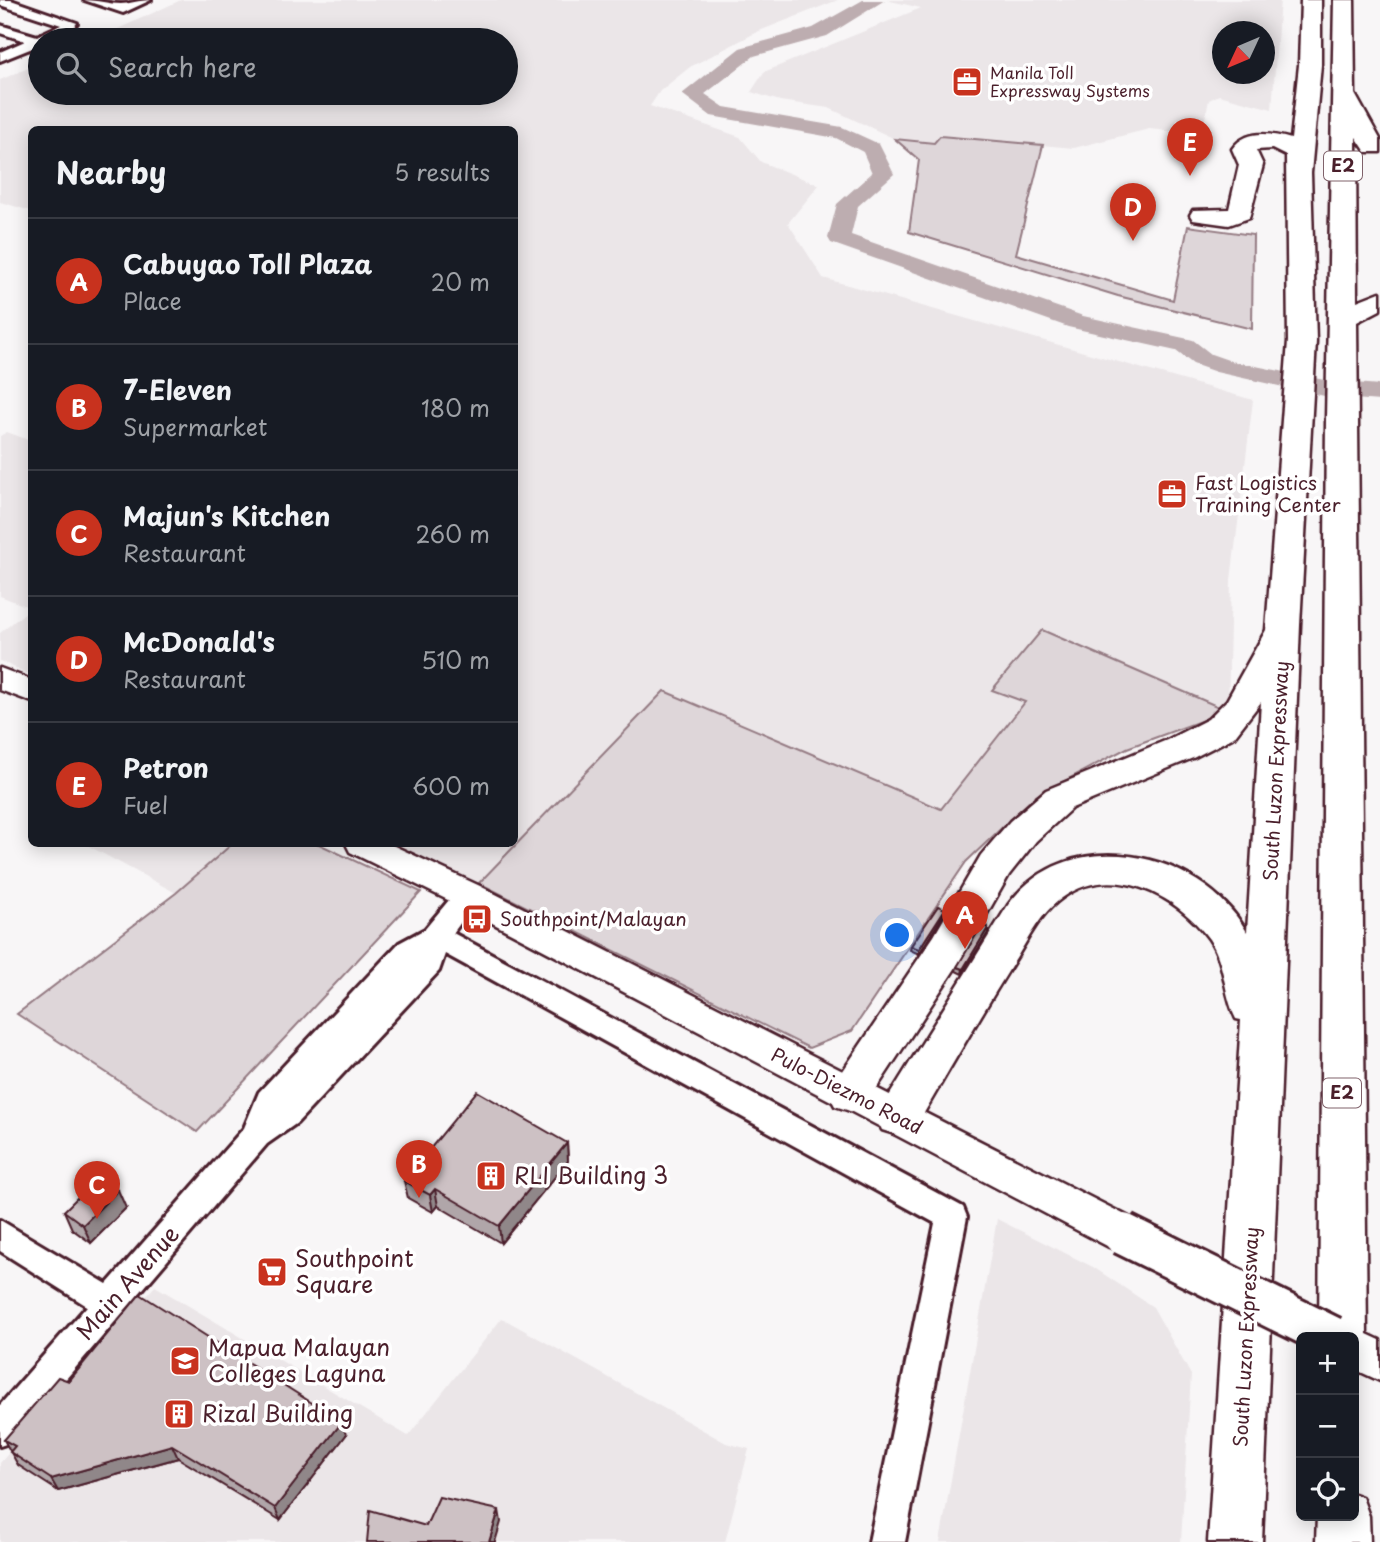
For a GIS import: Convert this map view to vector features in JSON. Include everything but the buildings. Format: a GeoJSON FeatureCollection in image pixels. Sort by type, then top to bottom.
{"type":"FeatureCollection","features":[{"type":"Feature","properties":{"kind":"highway","name":"South Luzon Expressway"},"geometry":{"type":"LineString","coordinates":[[1235,1542],[1283,625],[1302,341],[1299,173],[1308,85],[1311,0]]}},
{"type":"Feature","properties":{"kind":"highway","name":"E2"},"geometry":{"type":"LineString","coordinates":[[1343,1332],[1341,419],[1344,331],[1344,0]]}},
{"type":"Feature","properties":{"kind":"highway"},"geometry":{"type":"LineString","coordinates":[[1280,117],[1291,113],[1299,105],[1308,85]]}},
{"type":"Feature","properties":{"kind":"highway"},"geometry":{"type":"LineString","coordinates":[[1343,91],[1357,112],[1362,132],[1374,147]]}},
{"type":"Feature","properties":{"kind":"highway"},"geometry":{"type":"LineString","coordinates":[[1202,215],[1229,218],[1240,213],[1251,165],[1244,149],[1252,142],[1273,141],[1290,147],[1298,153],[1299,173]]}},
{"type":"Feature","properties":{"kind":"highway"},"geometry":{"type":"LineString","coordinates":[[1344,331],[1380,300]]}},
{"type":"Feature","properties":{"kind":"highway"},"geometry":{"type":"LineString","coordinates":[[850,1093],[947,947],[995,865],[1023,831],[1059,799],[1180,749],[1221,728],[1241,707],[1283,625]]}},
{"type":"Feature","properties":{"kind":"highway"},"geometry":{"type":"LineString","coordinates":[[898,1117],[989,965],[1034,899],[1063,879],[1106,867],[1136,870],[1173,884],[1208,909],[1229,933],[1248,981],[1259,1080]]}},
{"type":"Feature","properties":{"kind":"highway"},"geometry":{"type":"LineString","coordinates":[[1343,1521],[1343,1542]]}},
{"type":"Feature","properties":{"kind":"main road"},"geometry":{"type":"LineString","coordinates":[[0,678],[28,690]]}},
{"type":"Feature","properties":{"kind":"main road","name":"Pulo-Diezmo Road"},"geometry":{"type":"LineString","coordinates":[[368,847],[468,895],[1123,1234],[1322,1332]]}},
{"type":"Feature","properties":{"kind":"main road"},"geometry":{"type":"LineString","coordinates":[[1359,1350],[1380,1361]]}},
{"type":"Feature","properties":{"kind":"street"},"geometry":{"type":"LineString","coordinates":[[96,1],[123,9],[144,0]]}},
{"type":"Feature","properties":{"kind":"street"},"geometry":{"type":"LineString","coordinates":[[0,1],[70,23],[66,28]]}},
{"type":"Feature","properties":{"kind":"street"},"geometry":{"type":"LineString","coordinates":[[0,29],[28,37]]}},
{"type":"Feature","properties":{"kind":"street"},"geometry":{"type":"LineString","coordinates":[[0,57],[28,46]]}},
{"type":"Feature","properties":{"kind":"street","name":"Main Avenue"},"geometry":{"type":"LineString","coordinates":[[0,1430],[256,1135],[287,1114],[429,964],[435,936],[468,895]]}},
{"type":"Feature","properties":{"kind":"street"},"geometry":{"type":"LineString","coordinates":[[435,936],[952,1217],[887,1542]]}},
{"type":"Feature","properties":{"kind":"street"},"geometry":{"type":"LineString","coordinates":[[0,1234],[111,1304]]}},
{"type":"Feature","properties":{"kind":"shaded area"},"geometry":{"type":"Polygon","coordinates":[[[181,0],[838,0],[759,31],[690,67],[660,91],[650,106],[740,137],[761,162],[819,185],[788,223],[823,278],[1253,400],[1231,580],[1228,711],[993,690],[1025,702],[941,809],[664,691],[518,843],[518,126],[28,126],[28,210],[0,202],[0,80],[28,68],[28,105],[518,105],[518,28],[120,28],[181,0]]]}},
{"type":"Feature","properties":{"kind":"shaded area","name":"Manila Toll Expressway Systems"},"geometry":{"type":"Polygon","coordinates":[[[886,0],[1280,0],[1275,68],[1275,21],[1212,21],[1212,84],[1274,84],[1272,109],[1219,95],[1209,100],[1204,123],[1177,120],[1177,132],[1149,129],[1074,148],[940,136],[934,143],[895,139],[829,108],[780,101],[751,92],[764,72],[921,8],[886,0]]]}},
{"type":"Feature","properties":{"kind":"shaded area"},"geometry":{"type":"Polygon","coordinates":[[[940,136],[1043,145],[1016,254],[1173,300],[1188,226],[1253,235],[1252,329],[1118,296],[909,232],[919,160],[895,139],[934,143],[940,136]]]}},
{"type":"Feature","properties":{"kind":"shaded area"},"geometry":{"type":"Polygon","coordinates":[[[7,432],[28,440],[28,607],[0,596],[0,436],[7,432]]]}},
{"type":"Feature","properties":{"kind":"shaded area"},"geometry":{"type":"Polygon","coordinates":[[[28,610],[28,674],[0,661],[0,633],[28,610]]]}},
{"type":"Feature","properties":{"kind":"shaded area"},"geometry":{"type":"Polygon","coordinates":[[[1042,630],[1228,711],[1127,748],[1034,797],[966,862],[852,1031],[809,1048],[479,883],[514,847],[518,847],[518,843],[664,691],[941,809],[1025,702],[992,690],[1042,630]]]}},
{"type":"Feature","properties":{"kind":"shaded area"},"geometry":{"type":"Polygon","coordinates":[[[91,847],[229,847],[176,893],[91,847]]]}},
{"type":"Feature","properties":{"kind":"shaded area"},"geometry":{"type":"Polygon","coordinates":[[[229,847],[325,847],[421,892],[197,1132],[17,1014],[176,893],[229,847]]]}},
{"type":"Feature","properties":{"kind":"shaded area"},"geometry":{"type":"Polygon","coordinates":[[[401,847],[514,847],[479,883],[401,847]]]}},
{"type":"Feature","properties":{"kind":"shaded area"},"geometry":{"type":"Polygon","coordinates":[[[997,1219],[1093,1267],[1153,1307],[1191,1375],[1181,1542],[940,1542],[997,1219]]]}},
{"type":"Feature","properties":{"kind":"shaded area","name":"Mapua Malayan Colleges Laguna"},"geometry":{"type":"Polygon","coordinates":[[[155,1286],[408,1436],[502,1318],[726,1443],[749,1449],[725,1542],[0,1542],[0,1463],[155,1286]]]}},
{"type":"Feature","properties":{"kind":"waterway"},"geometry":{"type":"LineString","coordinates":[[876,0],[820,32],[747,52],[692,94],[718,112],[769,118],[842,133],[872,148],[883,174],[848,204],[839,238],[1077,322],[1184,345],[1202,359],[1225,367],[1329,389],[1380,393]]}},
{"type":"Feature","properties":{"kind":"place","name":"Manila Toll Expressway Systems"},"geometry":{"type":"Point","coordinates":[967,82]}},
{"type":"Feature","properties":{"kind":"place","name":"Petron"},"geometry":{"type":"Point","coordinates":[1190,176]}},
{"type":"Feature","properties":{"kind":"place","name":"McDonald's"},"geometry":{"type":"Point","coordinates":[1133,241]}},
{"type":"Feature","properties":{"kind":"place","name":"Fast Logistics Training Center"},"geometry":{"type":"Point","coordinates":[1172,494]}},
{"type":"Feature","properties":{"kind":"place","name":"Southpoint/Malayan"},"geometry":{"type":"Point","coordinates":[477,919]}},
{"type":"Feature","properties":{"kind":"place","name":"Cabuyao Toll Plaza"},"geometry":{"type":"Point","coordinates":[965,949]}},
{"type":"Feature","properties":{"kind":"place","name":"RLI Building 3"},"geometry":{"type":"Point","coordinates":[491,1176]}},
{"type":"Feature","properties":{"kind":"place","name":"7-Eleven"},"geometry":{"type":"Point","coordinates":[419,1198]}},
{"type":"Feature","properties":{"kind":"place","name":"Majun's Kitchen"},"geometry":{"type":"Point","coordinates":[97,1219]}},
{"type":"Feature","properties":{"kind":"place","name":"Southpoint Square"},"geometry":{"type":"Point","coordinates":[272,1272]}},
{"type":"Feature","properties":{"kind":"place","name":"Mapua Malayan Colleges Laguna"},"geometry":{"type":"Point","coordinates":[185,1361]}},
{"type":"Feature","properties":{"kind":"place","name":"Rizal Building"},"geometry":{"type":"Point","coordinates":[179,1414]}}]}
